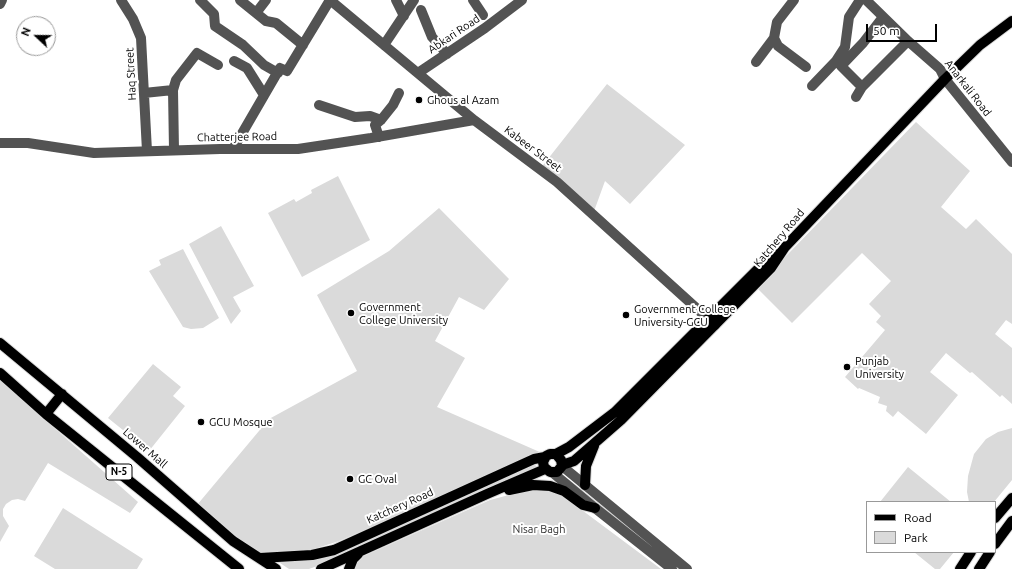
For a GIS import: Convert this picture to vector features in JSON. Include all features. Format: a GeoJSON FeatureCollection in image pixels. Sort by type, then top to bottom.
{"type":"FeatureCollection","features":[{"type":"Feature","properties":{"kind":"main road","name":"Katchery Road"},"geometry":{"type":"LineString","coordinates":[[711,322],[764,264],[785,247],[945,79],[980,45],[1012,22]]}},
{"type":"Feature","properties":{"kind":"main road"},"geometry":{"type":"LineString","coordinates":[[320,569],[487,494],[549,471],[558,471],[562,465],[574,461],[621,420],[711,322]]}},
{"type":"Feature","properties":{"kind":"main road"},"geometry":{"type":"LineString","coordinates":[[549,471],[543,462],[545,457],[550,454],[556,454],[574,444],[615,412],[711,322]]}},
{"type":"Feature","properties":{"kind":"main road","name":"Lower Mall"},"geometry":{"type":"LineString","coordinates":[[0,343],[137,457],[233,541],[276,569]]}},
{"type":"Feature","properties":{"kind":"main road","name":"N-5"},"geometry":{"type":"LineString","coordinates":[[0,373],[46,414],[238,569]]}},
{"type":"Feature","properties":{"kind":"main road"},"geometry":{"type":"LineString","coordinates":[[46,414],[62,394]]}},
{"type":"Feature","properties":{"kind":"main road"},"geometry":{"type":"LineString","coordinates":[[585,485],[586,466],[594,444]]}},
{"type":"Feature","properties":{"kind":"main road"},"geometry":{"type":"LineString","coordinates":[[556,454],[560,457],[562,465]]}},
{"type":"Feature","properties":{"kind":"main road","name":"Katchery Road"},"geometry":{"type":"LineString","coordinates":[[260,558],[312,555],[334,550],[534,459],[545,457]]}},
{"type":"Feature","properties":{"kind":"main road"},"geometry":{"type":"LineString","coordinates":[[487,494],[527,485],[545,485],[564,491],[583,505],[595,508]]}},
{"type":"Feature","properties":{"kind":"main road"},"geometry":{"type":"LineString","coordinates":[[996,517],[1012,498]]}},
{"type":"Feature","properties":{"kind":"main road"},"geometry":{"type":"LineString","coordinates":[[996,543],[1012,520]]}},
{"type":"Feature","properties":{"kind":"main road"},"geometry":{"type":"LineString","coordinates":[[349,569],[353,559],[359,552]]}},
{"type":"Feature","properties":{"kind":"main road"},"geometry":{"type":"LineString","coordinates":[[960,569],[970,553]]}},
{"type":"Feature","properties":{"kind":"main road"},"geometry":{"type":"LineString","coordinates":[[979,569],[989,553]]}},
{"type":"Feature","properties":{"kind":"street"},"geometry":{"type":"LineString","coordinates":[[0,4],[2,0]]}},
{"type":"Feature","properties":{"kind":"street","name":"Haq Street"},"geometry":{"type":"LineString","coordinates":[[121,0],[134,19],[141,38],[147,151]]}},
{"type":"Feature","properties":{"kind":"street"},"geometry":{"type":"LineString","coordinates":[[200,0],[214,14],[215,26],[243,45],[264,65],[278,73]]}},
{"type":"Feature","properties":{"kind":"street"},"geometry":{"type":"LineString","coordinates":[[240,0],[266,22],[276,23],[303,45]]}},
{"type":"Feature","properties":{"kind":"street"},"geometry":{"type":"LineString","coordinates":[[256,13],[266,0]]}},
{"type":"Feature","properties":{"kind":"street"},"geometry":{"type":"LineString","coordinates":[[233,149],[280,68],[287,71],[330,0]]}},
{"type":"Feature","properties":{"kind":"street","name":"Kabeer Street"},"geometry":{"type":"LineString","coordinates":[[330,0],[474,120],[557,182],[711,322]]}},
{"type":"Feature","properties":{"kind":"street"},"geometry":{"type":"LineString","coordinates":[[396,0],[404,16]]}},
{"type":"Feature","properties":{"kind":"street"},"geometry":{"type":"LineString","coordinates":[[384,45],[414,0]]}},
{"type":"Feature","properties":{"kind":"street"},"geometry":{"type":"LineString","coordinates":[[473,0],[483,15]]}},
{"type":"Feature","properties":{"kind":"street","name":"Abkari Road"},"geometry":{"type":"LineString","coordinates":[[418,73],[522,0]]}},
{"type":"Feature","properties":{"kind":"street"},"geometry":{"type":"LineString","coordinates":[[756,62],[774,38],[777,22],[794,0]]}},
{"type":"Feature","properties":{"kind":"street"},"geometry":{"type":"LineString","coordinates":[[812,86],[836,61],[845,47],[849,17],[860,0]]}},
{"type":"Feature","properties":{"kind":"street","name":"Anarkali Road"},"geometry":{"type":"LineString","coordinates":[[866,0],[882,17],[940,69],[945,79],[1012,162]]}},
{"type":"Feature","properties":{"kind":"street"},"geometry":{"type":"LineString","coordinates":[[421,10],[432,37],[446,54]]}},
{"type":"Feature","properties":{"kind":"street"},"geometry":{"type":"LineString","coordinates":[[862,87],[841,66],[864,43],[882,17]]}},
{"type":"Feature","properties":{"kind":"street"},"geometry":{"type":"LineString","coordinates":[[774,38],[778,46],[806,67]]}},
{"type":"Feature","properties":{"kind":"street"},"geometry":{"type":"LineString","coordinates":[[856,97],[862,87],[908,41]]}},
{"type":"Feature","properties":{"kind":"street"},"geometry":{"type":"LineString","coordinates":[[174,150],[173,90],[176,80],[198,53],[218,66]]}},
{"type":"Feature","properties":{"kind":"street"},"geometry":{"type":"LineString","coordinates":[[234,61],[247,68],[264,95]]}},
{"type":"Feature","properties":{"kind":"street"},"geometry":{"type":"LineString","coordinates":[[144,93],[173,90]]}},
{"type":"Feature","properties":{"kind":"street"},"geometry":{"type":"LineString","coordinates":[[379,137],[375,125],[382,120],[393,105],[399,93]]}},
{"type":"Feature","properties":{"kind":"street"},"geometry":{"type":"LineString","coordinates":[[319,105],[355,118],[370,116],[382,120]]}},
{"type":"Feature","properties":{"kind":"street","name":"Chatterjee Road"},"geometry":{"type":"LineString","coordinates":[[0,143],[28,143],[94,153],[298,148],[379,137],[474,120]]}},
{"type":"Feature","properties":{"kind":"street"},"geometry":{"type":"LineString","coordinates":[[562,465],[687,569]]}},
{"type":"Feature","properties":{"kind":"street"},"geometry":{"type":"LineString","coordinates":[[549,471],[672,569]]}},
{"type":"Feature","properties":{"kind":"green space"},"geometry":{"type":"Polygon","coordinates":[[[607,84],[685,145],[630,204],[605,181],[593,214],[540,169],[607,84]]]}},
{"type":"Feature","properties":{"kind":"green space"},"geometry":{"type":"Polygon","coordinates":[[[916,122],[970,171],[941,207],[966,229],[976,219],[1012,254],[1012,324],[1006,320],[995,334],[1012,348],[1012,404],[1002,395],[1000,397],[972,372],[970,373],[946,353],[930,372],[958,395],[926,434],[898,411],[893,417],[886,411],[887,406],[878,403],[880,397],[859,388],[858,389],[845,377],[885,330],[876,322],[881,316],[869,304],[891,281],[862,253],[792,323],[756,287],[916,122]]]}},
{"type":"Feature","properties":{"kind":"green space"},"geometry":{"type":"Polygon","coordinates":[[[338,176],[370,240],[302,277],[268,213],[294,199],[296,202],[312,193],[311,190],[338,176]]]}},
{"type":"Feature","properties":{"kind":"green space","name":"GC Oval"},"geometry":{"type":"Polygon","coordinates":[[[439,208],[509,279],[484,310],[459,297],[435,341],[465,358],[437,407],[542,453],[339,541],[311,550],[263,554],[236,538],[197,505],[269,419],[357,371],[317,295],[389,251],[439,208]]]}},
{"type":"Feature","properties":{"kind":"green space"},"geometry":{"type":"Polygon","coordinates":[[[221,226],[254,286],[233,297],[241,311],[231,324],[189,244],[221,226]]]}},
{"type":"Feature","properties":{"kind":"green space"},"geometry":{"type":"Polygon","coordinates":[[[183,249],[219,318],[203,328],[191,329],[183,327],[149,271],[161,265],[159,260],[183,249]]]}},
{"type":"Feature","properties":{"kind":"green space"},"geometry":{"type":"Polygon","coordinates":[[[153,364],[181,387],[173,396],[185,406],[149,451],[108,418],[153,364]]]}},
{"type":"Feature","properties":{"kind":"green space"},"geometry":{"type":"Polygon","coordinates":[[[0,380],[138,502],[130,513],[48,463],[25,501],[18,499],[12,500],[6,504],[3,509],[3,516],[9,526],[0,542],[0,380]]]}},
{"type":"Feature","properties":{"kind":"green space"},"geometry":{"type":"Polygon","coordinates":[[[1012,428],[1012,480],[995,501],[969,501],[967,492],[968,476],[974,454],[986,439],[998,432],[1012,428]]]}},
{"type":"Feature","properties":{"kind":"green space"},"geometry":{"type":"Polygon","coordinates":[[[530,464],[535,464],[535,469],[334,560],[309,569],[289,569],[277,561],[280,559],[309,560],[332,556],[343,552],[530,464]]]}},
{"type":"Feature","properties":{"kind":"green space"},"geometry":{"type":"Polygon","coordinates":[[[908,467],[950,501],[881,501],[908,467]]]}},
{"type":"Feature","properties":{"kind":"green space"},"geometry":{"type":"Polygon","coordinates":[[[563,475],[581,489],[682,569],[676,569],[563,475]]]}},
{"type":"Feature","properties":{"kind":"green space","name":"Nisar Bagh"},"geometry":{"type":"Polygon","coordinates":[[[543,486],[555,490],[661,569],[352,569],[357,559],[490,500],[543,486]]]}},
{"type":"Feature","properties":{"kind":"green space"},"geometry":{"type":"Polygon","coordinates":[[[63,508],[143,559],[137,569],[55,569],[34,556],[63,508]]]}},
{"type":"Feature","properties":{"kind":"green space"},"geometry":{"type":"Polygon","coordinates":[[[915,553],[953,553],[940,569],[935,569],[915,553]]]}},
{"type":"Feature","properties":{"kind":"place","name":"Ghous al Azam"},"geometry":{"type":"Point","coordinates":[419,100]}},
{"type":"Feature","properties":{"kind":"place","name":"Government College University"},"geometry":{"type":"Point","coordinates":[351,313]}},
{"type":"Feature","properties":{"kind":"place","name":"Government College University-GCU"},"geometry":{"type":"Point","coordinates":[626,315]}},
{"type":"Feature","properties":{"kind":"place","name":"Punjab University"},"geometry":{"type":"Point","coordinates":[847,367]}},
{"type":"Feature","properties":{"kind":"place","name":"GCU Mosque"},"geometry":{"type":"Point","coordinates":[201,422]}},
{"type":"Feature","properties":{"kind":"place","name":"GC Oval"},"geometry":{"type":"Point","coordinates":[350,479]}}]}
